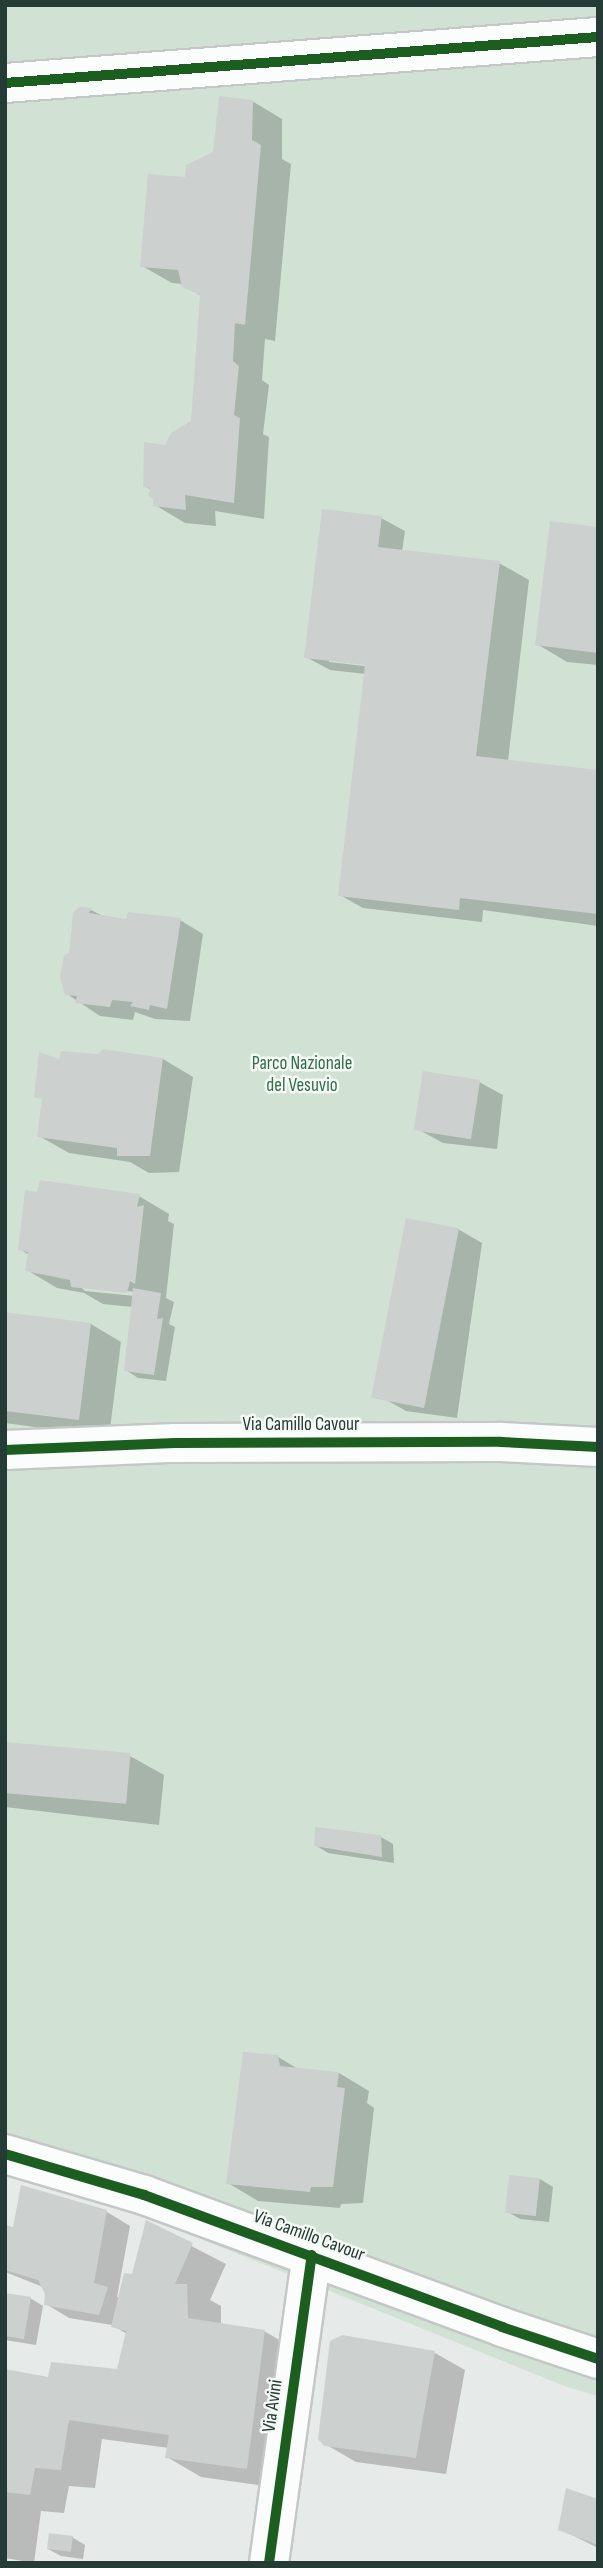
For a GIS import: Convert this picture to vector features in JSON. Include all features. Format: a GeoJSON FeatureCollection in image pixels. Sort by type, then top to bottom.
{"type":"FeatureCollection","features":[{"type":"Feature","properties":{"kind":"street"},"geometry":{"type":"LineString","coordinates":[[5,83],[598,37]]}},
{"type":"Feature","properties":{"kind":"street","name":"Via Camillo Cavour"},"geometry":{"type":"LineString","coordinates":[[5,1450],[216,1443],[501,1442],[598,1447]]}},
{"type":"Feature","properties":{"kind":"street","name":"Via Camillo Cavour"},"geometry":{"type":"LineString","coordinates":[[5,2154],[144,2194],[502,2327],[598,2359]]}},
{"type":"Feature","properties":{"kind":"street","name":"Via Avini"},"geometry":{"type":"LineString","coordinates":[[269,2563],[312,2255]]}},
{"type":"Feature","properties":{"kind":"green space","name":"Parco Nazionale del Vesuvio"},"geometry":{"type":"Polygon","coordinates":[[[5,5],[598,5],[598,2396],[567,2387],[117,2205],[5,2145],[5,5]]]}},
{"type":"Feature","properties":{"kind":"building"},"geometry":{"type":"Polygon","coordinates":[[[219,96],[253,100],[252,140],[261,145],[245,325],[235,323],[233,361],[239,366],[234,415],[240,418],[234,503],[185,495],[186,510],[153,506],[153,499],[148,496],[150,488],[143,487],[144,442],[165,445],[171,433],[191,421],[200,295],[182,287],[178,270],[140,267],[148,174],[185,177],[186,165],[213,152],[219,96]]]}},
{"type":"Feature","properties":{"kind":"building"},"geometry":{"type":"Polygon","coordinates":[[[322,509],[382,516],[378,547],[500,561],[476,756],[598,770],[598,914],[460,898],[459,910],[338,896],[365,665],[304,658],[322,509]]]}},
{"type":"Feature","properties":{"kind":"building"},"geometry":{"type":"Polygon","coordinates":[[[550,521],[598,527],[598,653],[535,645],[550,521]]]}},
{"type":"Feature","properties":{"kind":"building"},"geometry":{"type":"Polygon","coordinates":[[[79,907],[92,908],[89,913],[126,919],[128,912],[181,918],[167,1009],[150,1005],[149,1010],[130,1006],[133,1002],[112,1000],[110,1007],[75,1003],[77,996],[65,995],[60,977],[64,955],[69,953],[73,913],[79,907]]]}},
{"type":"Feature","properties":{"kind":"building"},"geometry":{"type":"Polygon","coordinates":[[[103,1049],[163,1058],[150,1156],[117,1156],[117,1148],[37,1137],[42,1099],[34,1097],[39,1052],[59,1059],[61,1051],[98,1054],[103,1049]]]}},
{"type":"Feature","properties":{"kind":"building"},"geometry":{"type":"Polygon","coordinates":[[[423,1071],[480,1080],[471,1139],[414,1130],[423,1071]]]}},
{"type":"Feature","properties":{"kind":"building"},"geometry":{"type":"Polygon","coordinates":[[[40,1180],[140,1194],[137,1207],[144,1205],[135,1284],[130,1281],[127,1293],[71,1287],[70,1280],[25,1271],[28,1252],[18,1250],[25,1190],[37,1192],[40,1180]]]}},
{"type":"Feature","properties":{"kind":"building"},"geometry":{"type":"Polygon","coordinates":[[[406,1218],[459,1228],[424,1408],[371,1398],[406,1218]]]}},
{"type":"Feature","properties":{"kind":"building"},"geometry":{"type":"Polygon","coordinates":[[[133,1288],[161,1293],[157,1319],[163,1318],[154,1375],[124,1371],[133,1288]]]}},
{"type":"Feature","properties":{"kind":"building"},"geometry":{"type":"Polygon","coordinates":[[[5,1312],[91,1323],[79,1420],[5,1411],[5,1312]]]}},
{"type":"Feature","properties":{"kind":"building"},"geometry":{"type":"Polygon","coordinates":[[[5,1742],[131,1753],[126,1804],[5,1793],[5,1742]]]}},
{"type":"Feature","properties":{"kind":"building"},"geometry":{"type":"Polygon","coordinates":[[[315,1827],[381,1835],[382,1857],[314,1846],[315,1827]]]}},
{"type":"Feature","properties":{"kind":"building"},"geometry":{"type":"Polygon","coordinates":[[[243,2052],[278,2055],[280,2066],[339,2072],[337,2087],[345,2088],[333,2187],[311,2187],[310,2192],[226,2184],[243,2052]]]}},
{"type":"Feature","properties":{"kind":"building"},"geometry":{"type":"Polygon","coordinates":[[[509,2175],[540,2178],[536,2216],[505,2213],[509,2175]]]}},
{"type":"Feature","properties":{"kind":"building"},"geometry":{"type":"Polygon","coordinates":[[[21,2185],[107,2210],[94,2283],[108,2287],[99,2315],[44,2305],[45,2294],[38,2280],[5,2270],[5,2225],[13,2227],[21,2185]]]}},
{"type":"Feature","properties":{"kind":"building"},"geometry":{"type":"Polygon","coordinates":[[[146,2220],[193,2243],[175,2284],[187,2284],[188,2318],[265,2330],[247,2469],[165,2458],[169,2435],[69,2420],[61,2470],[35,2468],[30,2495],[5,2492],[5,2369],[48,2377],[51,2362],[117,2369],[126,2331],[111,2327],[124,2273],[132,2274],[146,2220]]]}},
{"type":"Feature","properties":{"kind":"building"},"geometry":{"type":"Polygon","coordinates":[[[5,2293],[31,2297],[24,2339],[5,2336],[5,2293]]]}},
{"type":"Feature","properties":{"kind":"building"},"geometry":{"type":"Polygon","coordinates":[[[342,2335],[435,2351],[416,2458],[324,2446],[318,2439],[330,2341],[342,2335]]]}},
{"type":"Feature","properties":{"kind":"building"},"geometry":{"type":"Polygon","coordinates":[[[566,2488],[598,2499],[598,2545],[558,2530],[566,2488]]]}},
{"type":"Feature","properties":{"kind":"building"},"geometry":{"type":"Polygon","coordinates":[[[49,2533],[73,2536],[71,2552],[47,2549],[49,2533]]]}},
{"type":"Feature","properties":{"kind":"cycle path"},"geometry":{"type":"LineString","coordinates":[[5,83],[598,37]]}},
{"type":"Feature","properties":{"kind":"cycle path"},"geometry":{"type":"LineString","coordinates":[[5,1450],[175,1443],[501,1442],[598,1447]]}},
{"type":"Feature","properties":{"kind":"cycle path"},"geometry":{"type":"LineString","coordinates":[[5,2154],[144,2195],[502,2327],[598,2359]]}},
{"type":"Feature","properties":{"kind":"cycle path"},"geometry":{"type":"LineString","coordinates":[[269,2563],[312,2255]]}}]}
